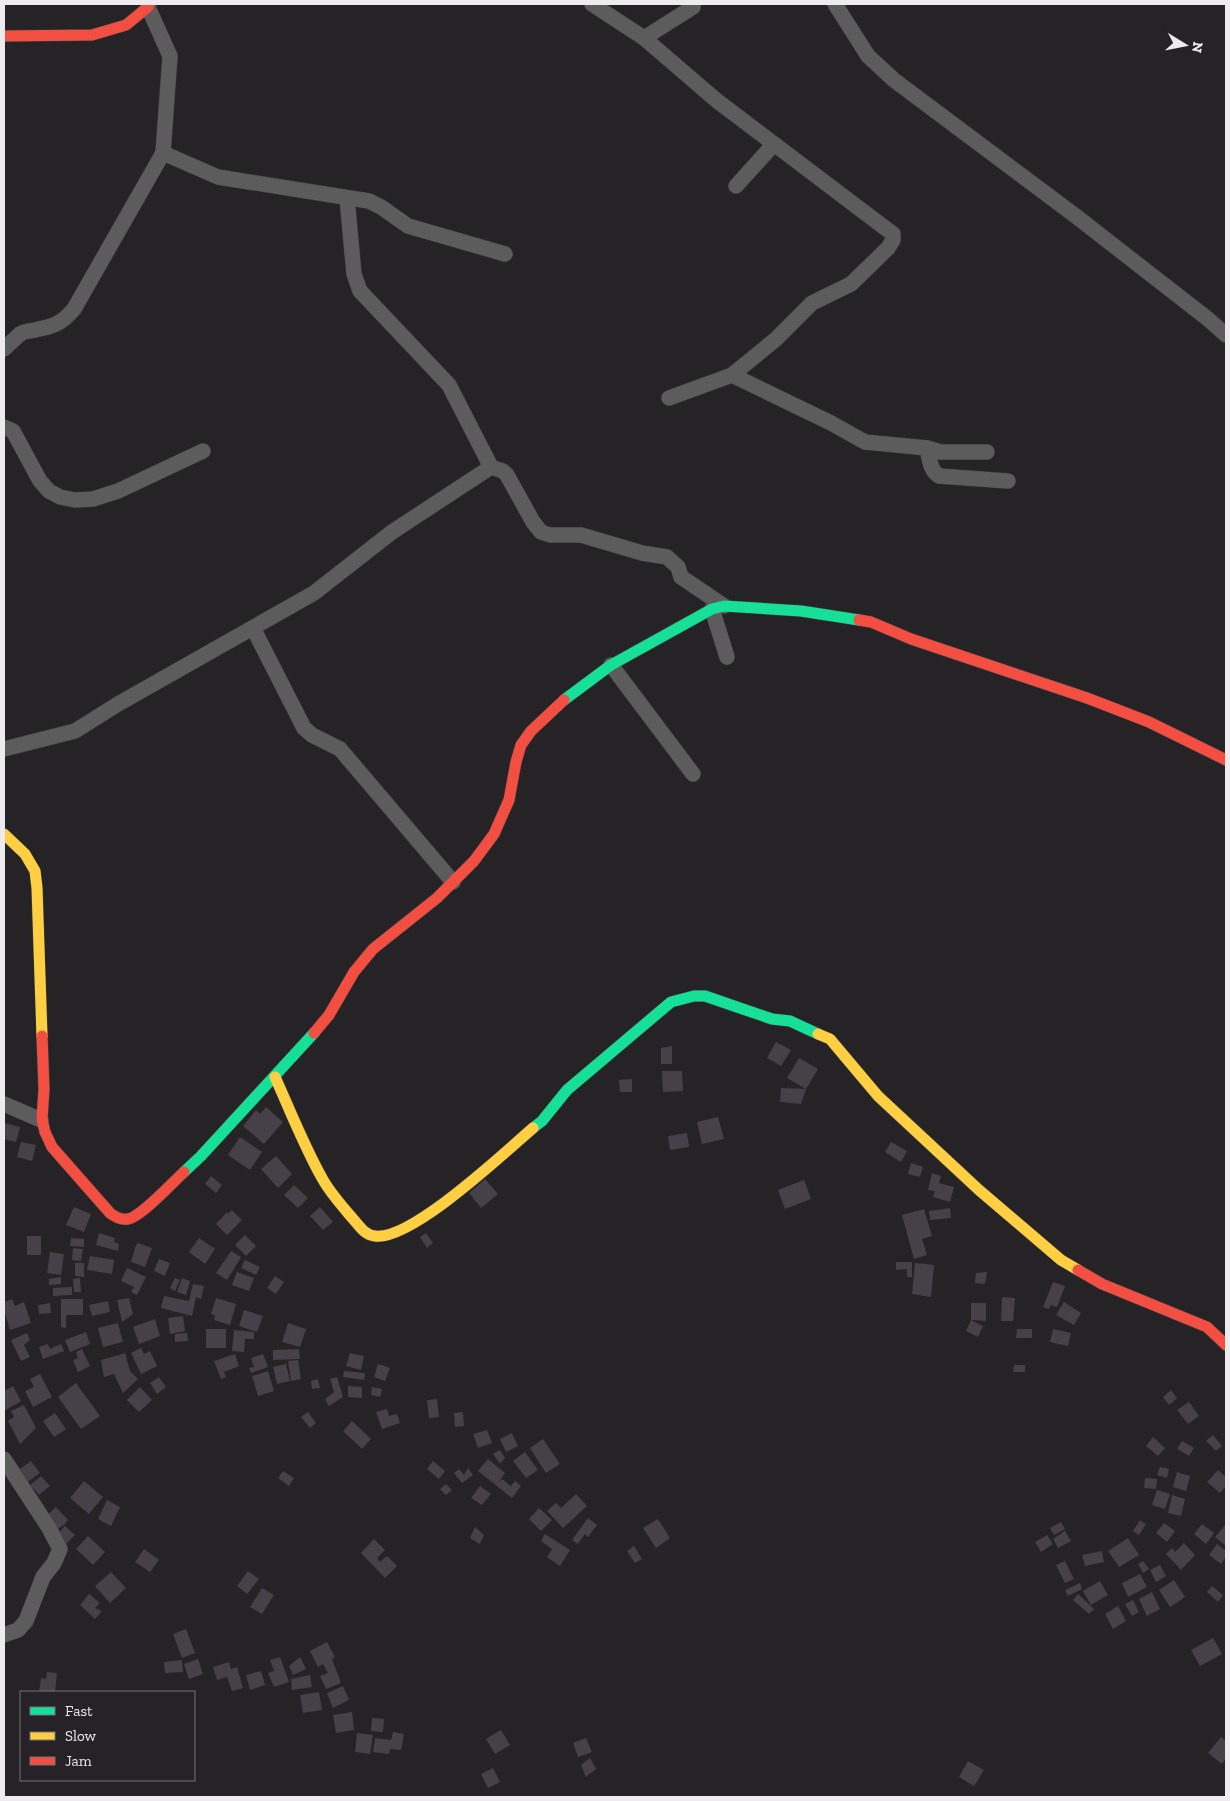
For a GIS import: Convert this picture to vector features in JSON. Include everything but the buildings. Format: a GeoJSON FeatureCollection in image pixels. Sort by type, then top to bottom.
{"type":"FeatureCollection","features":[{"type":"Feature","properties":{"kind":"street"},"geometry":{"type":"LineString","coordinates":[[592,4],[644,38],[716,100],[893,234],[893,240],[851,284],[812,303],[776,339],[732,375],[669,398]]}},
{"type":"Feature","properties":{"kind":"street"},"geometry":{"type":"LineString","coordinates":[[835,4],[868,56],[894,80],[1077,217],[1208,319],[1226,336]]}},
{"type":"Feature","properties":{"kind":"street"},"geometry":{"type":"LineString","coordinates":[[4,36],[92,36],[126,25],[149,5],[170,56],[163,153],[74,309],[58,325],[24,332],[4,349]]}},
{"type":"Feature","properties":{"kind":"street"},"geometry":{"type":"LineString","coordinates":[[644,38],[693,7]]}},
{"type":"Feature","properties":{"kind":"street"},"geometry":{"type":"LineString","coordinates":[[736,186],[774,144]]}},
{"type":"Feature","properties":{"kind":"street"},"geometry":{"type":"LineString","coordinates":[[163,153],[218,177],[369,201],[408,226],[505,254]]}},
{"type":"Feature","properties":{"kind":"street"},"geometry":{"type":"LineString","coordinates":[[347,198],[354,274],[360,291],[449,385],[491,467],[503,471],[507,475],[533,522],[541,532],[550,535],[581,535],[642,553],[667,557],[678,567],[681,577],[718,607],[727,657]]}},
{"type":"Feature","properties":{"kind":"street"},"geometry":{"type":"LineString","coordinates":[[732,375],[831,423],[865,442],[927,448],[941,452],[987,452]]}},
{"type":"Feature","properties":{"kind":"street"},"geometry":{"type":"LineString","coordinates":[[4,427],[13,431],[40,481],[49,491],[60,497],[75,500],[93,499],[118,491],[203,451]]}},
{"type":"Feature","properties":{"kind":"street"},"geometry":{"type":"LineString","coordinates":[[927,448],[934,474],[939,476],[1008,481]]}},
{"type":"Feature","properties":{"kind":"street"},"geometry":{"type":"LineString","coordinates":[[4,749],[75,731],[118,704],[314,593],[392,532],[491,467]]}},
{"type":"Feature","properties":{"kind":"street"},"geometry":{"type":"LineString","coordinates":[[4,834],[24,854],[35,871],[44,1089],[41,1120],[46,1136],[52,1147],[110,1213],[116,1218],[129,1219],[142,1211],[201,1156],[307,1042],[329,1015],[354,972],[373,949],[437,898],[474,861],[494,834],[509,800],[521,745],[531,731],[555,707],[611,665],[718,607],[801,612],[871,622],[911,639],[1087,698],[1150,722],[1226,760]]}},
{"type":"Feature","properties":{"kind":"street"},"geometry":{"type":"LineString","coordinates":[[253,628],[304,728],[312,735],[340,749],[453,882]]}},
{"type":"Feature","properties":{"kind":"street"},"geometry":{"type":"LineString","coordinates":[[611,665],[693,774]]}},
{"type":"Feature","properties":{"kind":"street"},"geometry":{"type":"LineString","coordinates":[[275,1077],[322,1178],[341,1205],[366,1233],[374,1236],[386,1236],[400,1231],[437,1209],[542,1121],[567,1090],[671,1002],[694,996],[705,996],[772,1019],[790,1021],[830,1039],[878,1096],[979,1190],[1061,1260],[1102,1284],[1207,1327],[1226,1345]]}},
{"type":"Feature","properties":{"kind":"street"},"geometry":{"type":"LineString","coordinates":[[4,1104],[41,1120]]}},
{"type":"Feature","properties":{"kind":"street"},"geometry":{"type":"LineString","coordinates":[[4,1459],[49,1528],[60,1549],[54,1563],[43,1577],[26,1621],[12,1634],[4,1635]]}},
{"type":"Feature","properties":{"kind":"traffic: fast"},"geometry":{"type":"LineString","coordinates":[[564,700],[611,665],[712,609],[724,606],[801,611],[859,620]]}},
{"type":"Feature","properties":{"kind":"traffic: fast"},"geometry":{"type":"LineString","coordinates":[[533,1128],[542,1121],[567,1090],[671,1002],[694,996],[705,996],[772,1019],[790,1021],[818,1034]]}},
{"type":"Feature","properties":{"kind":"traffic: fast"},"geometry":{"type":"LineString","coordinates":[[184,1172],[314,1033]]}},
{"type":"Feature","properties":{"kind":"traffic: slow"},"geometry":{"type":"LineString","coordinates":[[4,834],[25,854],[35,871],[42,1036]]}},
{"type":"Feature","properties":{"kind":"traffic: slow"},"geometry":{"type":"LineString","coordinates":[[818,1034],[830,1039],[878,1096],[979,1190],[1061,1260],[1078,1270]]}},
{"type":"Feature","properties":{"kind":"traffic: slow"},"geometry":{"type":"LineString","coordinates":[[275,1077],[303,1141],[325,1184],[361,1228],[375,1236],[391,1234],[411,1225],[433,1211],[480,1174],[533,1128]]}},
{"type":"Feature","properties":{"kind":"traffic: jam"},"geometry":{"type":"LineString","coordinates":[[4,36],[92,35],[126,25],[148,7],[149,4]]}},
{"type":"Feature","properties":{"kind":"traffic: jam"},"geometry":{"type":"LineString","coordinates":[[859,620],[871,622],[911,639],[1087,698],[1149,722],[1226,760]]}},
{"type":"Feature","properties":{"kind":"traffic: jam"},"geometry":{"type":"LineString","coordinates":[[314,1033],[329,1015],[354,972],[373,949],[437,898],[474,861],[494,834],[509,800],[521,745],[531,731],[564,700]]}},
{"type":"Feature","properties":{"kind":"traffic: jam"},"geometry":{"type":"LineString","coordinates":[[42,1036],[44,1089],[42,1119],[45,1132],[52,1147],[110,1213],[123,1219],[134,1217],[149,1206],[184,1172]]}},
{"type":"Feature","properties":{"kind":"traffic: jam"},"geometry":{"type":"LineString","coordinates":[[1078,1270],[1102,1284],[1207,1327],[1226,1345]]}}]}
